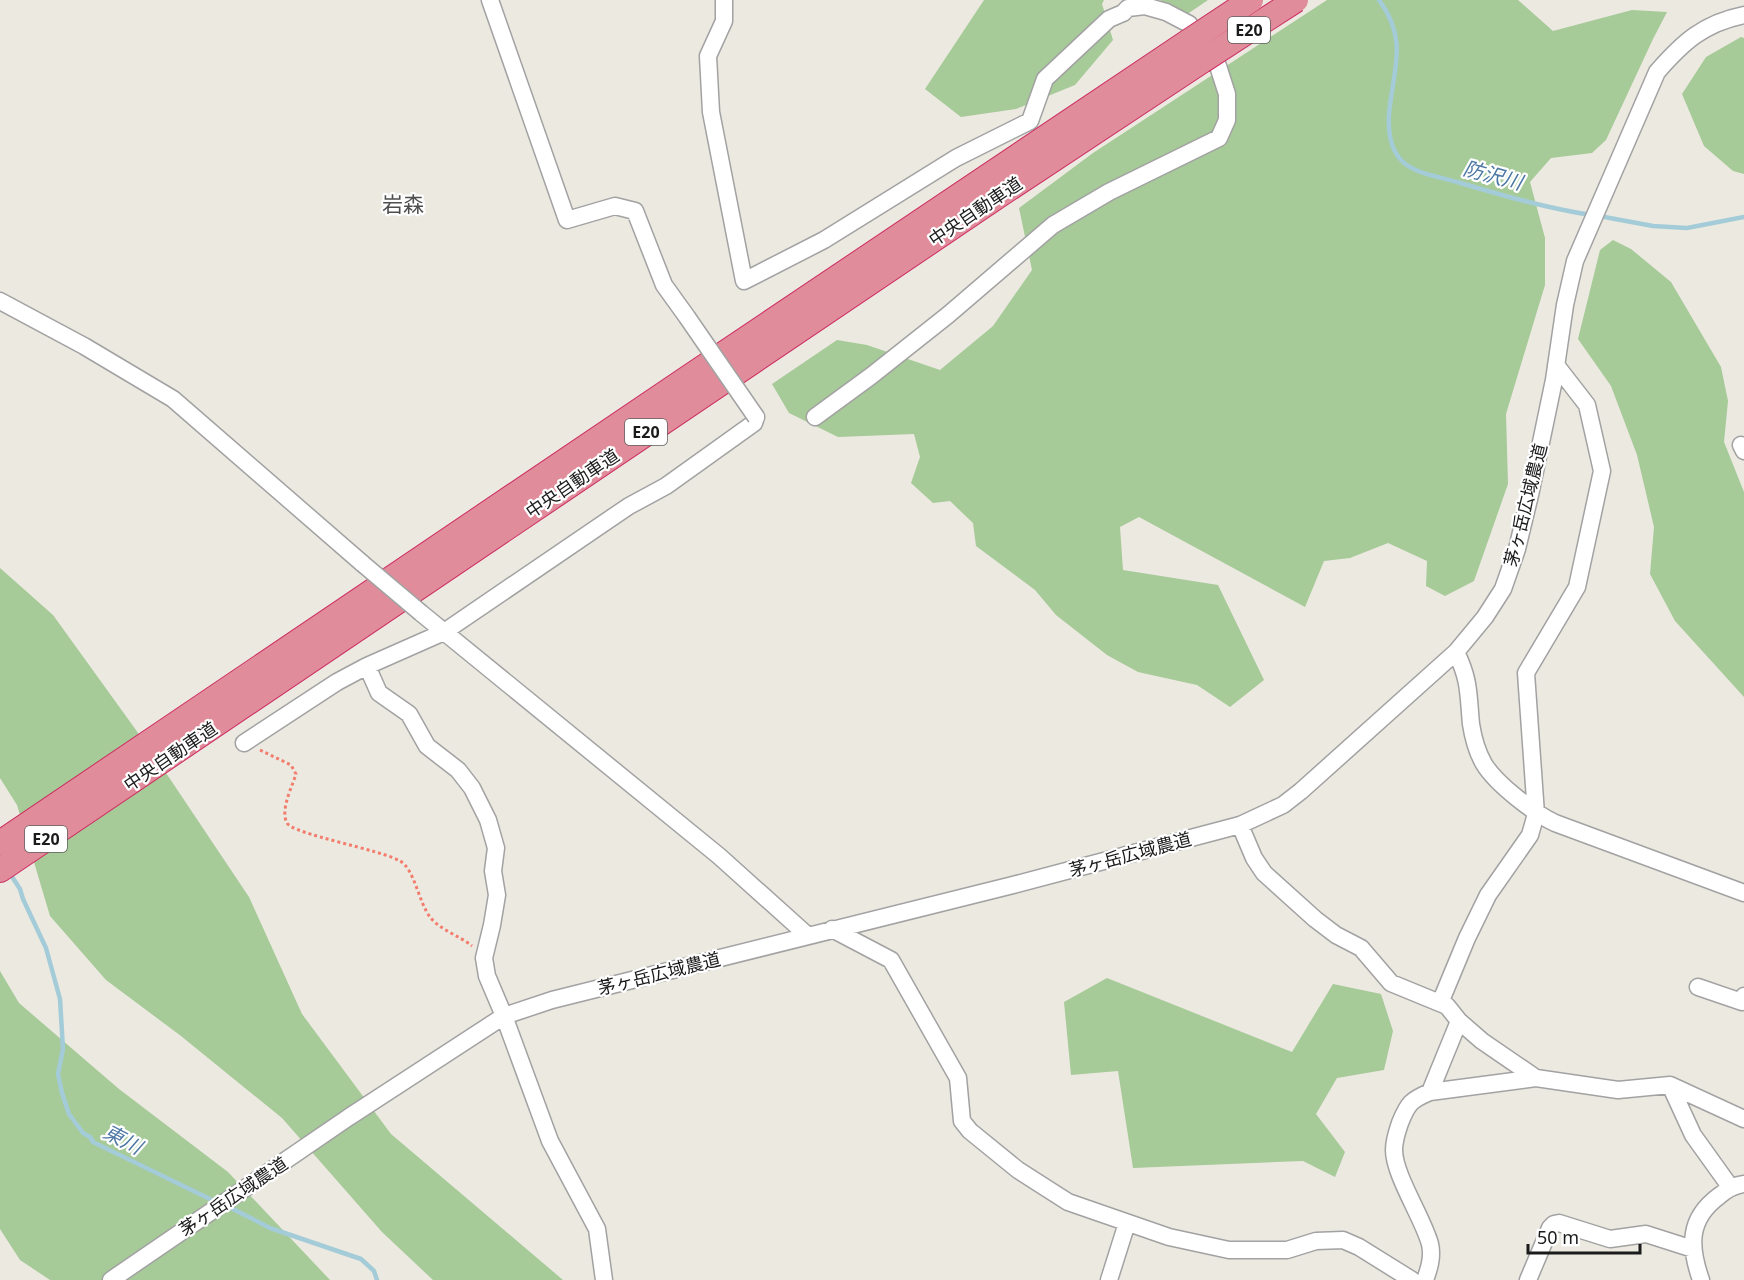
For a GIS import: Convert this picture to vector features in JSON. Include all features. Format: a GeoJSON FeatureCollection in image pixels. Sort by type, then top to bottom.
{"type":"FeatureCollection","features":[{"type":"Feature","properties":{"kind":"highway","name":"中央自動車道"},"geometry":{"type":"LineString","coordinates":[[1196,51],[1251,0]]}},
{"type":"Feature","properties":{"kind":"highway","name":"中央自動車道"},"geometry":{"type":"LineString","coordinates":[[0,870],[88,798],[699,370],[1196,51],[1296,0]]}},
{"type":"Feature","properties":{"kind":"highway","name":"中央自動車道"},"geometry":{"type":"LineString","coordinates":[[0,843],[88,798]]}},
{"type":"Feature","properties":{"kind":"street"},"geometry":{"type":"LineString","coordinates":[[244,743],[337,682],[444,632],[629,506],[666,486],[754,423],[756,417],[664,285],[634,211],[615,206],[567,220],[490,0]]}},
{"type":"Feature","properties":{"kind":"street"},"geometry":{"type":"LineString","coordinates":[[724,0],[724,21],[708,56],[711,112],[744,281],[824,240],[956,158],[1030,121],[1046,79],[1109,19],[1123,13],[1128,8],[1145,6],[1166,12],[1189,24],[1218,66],[1227,94],[1227,120],[1219,138],[1109,192],[1053,225],[948,315],[815,417]]}},
{"type":"Feature","properties":{"kind":"street","name":"茅ヶ岳広域農道"},"geometry":{"type":"LineString","coordinates":[[111,1280],[349,1116],[504,1016],[552,1000],[1013,885],[1240,825],[1282,805],[1301,791],[1456,652],[1485,617],[1503,589],[1517,549],[1556,365],[1565,305],[1575,261],[1657,72],[1677,49],[1697,33],[1718,23],[1744,15]]}},
{"type":"Feature","properties":{"kind":"street"},"geometry":{"type":"LineString","coordinates":[[0,301],[84,346],[173,399],[421,613],[719,856],[807,935]]}},
{"type":"Feature","properties":{"kind":"street"},"geometry":{"type":"LineString","coordinates":[[1440,1003],[1488,895],[1530,835],[1536,814],[1526,673],[1577,587],[1602,471],[1587,405],[1556,365]]}},
{"type":"Feature","properties":{"kind":"street"},"geometry":{"type":"LineString","coordinates":[[1456,652],[1464,668],[1469,687],[1472,726],[1484,765],[1536,814],[1744,893]]}},
{"type":"Feature","properties":{"kind":"street"},"geometry":{"type":"LineString","coordinates":[[367,666],[379,693],[409,714],[427,746],[458,770],[472,788],[488,820],[496,848],[493,871],[497,895],[484,958],[487,976],[550,1141],[597,1229],[604,1280]]}},
{"type":"Feature","properties":{"kind":"street"},"geometry":{"type":"LineString","coordinates":[[1240,825],[1254,858],[1264,873],[1315,919],[1336,935],[1361,948],[1391,983],[1447,1006],[1459,1021],[1482,1041],[1536,1078]]}},
{"type":"Feature","properties":{"kind":"street"},"geometry":{"type":"LineString","coordinates":[[832,929],[891,960],[955,1071],[958,1078],[962,1121],[970,1131],[1018,1170],[1068,1202],[1170,1237],[1229,1250],[1287,1250],[1316,1241],[1343,1240],[1359,1246],[1412,1280]]}},
{"type":"Feature","properties":{"kind":"street"},"geometry":{"type":"LineString","coordinates":[[1698,987],[1742,1002],[1744,996]]}},
{"type":"Feature","properties":{"kind":"street"},"geometry":{"type":"LineString","coordinates":[[1430,1092],[1459,1021]]}},
{"type":"Feature","properties":{"kind":"street"},"geometry":{"type":"LineString","coordinates":[[1425,1280],[1431,1264],[1430,1245],[1394,1152],[1396,1135],[1403,1115],[1413,1099],[1430,1092],[1536,1078],[1618,1090],[1670,1085],[1744,1119]]}},
{"type":"Feature","properties":{"kind":"street"},"geometry":{"type":"LineString","coordinates":[[1670,1085],[1693,1135],[1738,1186],[1709,1203],[1698,1217],[1693,1235],[1693,1249],[1701,1280]]}},
{"type":"Feature","properties":{"kind":"street"},"geometry":{"type":"LineString","coordinates":[[1109,1280],[1127,1223]]}},
{"type":"Feature","properties":{"kind":"street"},"geometry":{"type":"LineString","coordinates":[[1528,1280],[1550,1228],[1559,1223],[1610,1239],[1646,1234],[1693,1249]]}},
{"type":"Feature","properties":{"kind":"path"},"geometry":{"type":"LineString","coordinates":[[244,743],[291,765],[296,774],[285,812],[286,822],[290,827],[309,835],[347,843],[402,861],[431,919],[471,945],[484,958]]}},
{"type":"Feature","properties":{"kind":"green space"},"geometry":{"type":"Polygon","coordinates":[[[984,0],[1104,0],[1102,4],[1113,40],[1075,85],[1016,109],[961,117],[925,89],[984,0]]]}},
{"type":"Feature","properties":{"kind":"green space"},"geometry":{"type":"Polygon","coordinates":[[[1160,0],[1208,0],[1183,17],[1160,0]]]}},
{"type":"Feature","properties":{"kind":"green space"},"geometry":{"type":"Polygon","coordinates":[[[1327,0],[1518,0],[1553,31],[1632,10],[1667,12],[1606,140],[1592,153],[1551,158],[1530,182],[1545,238],[1545,285],[1506,414],[1508,484],[1474,581],[1445,596],[1426,586],[1427,561],[1388,543],[1350,558],[1324,561],[1305,607],[1139,517],[1120,527],[1123,570],[1218,585],[1264,680],[1230,707],[1197,685],[1138,672],[1107,655],[1056,615],[1035,590],[976,546],[973,523],[950,501],[933,503],[911,483],[920,457],[914,434],[838,437],[789,413],[772,384],[837,340],[867,345],[940,370],[993,326],[1032,270],[1019,208],[1093,153],[1327,0]]]}},
{"type":"Feature","properties":{"kind":"green space"},"geometry":{"type":"Polygon","coordinates":[[[1741,37],[1744,38],[1744,174],[1733,171],[1704,146],[1682,94],[1706,57],[1741,37]]]}},
{"type":"Feature","properties":{"kind":"green space"},"geometry":{"type":"Polygon","coordinates":[[[1613,240],[1631,249],[1671,282],[1721,367],[1728,401],[1724,442],[1744,492],[1744,697],[1675,621],[1650,574],[1654,527],[1637,455],[1611,386],[1578,339],[1600,250],[1613,240]]]}},
{"type":"Feature","properties":{"kind":"green space"},"geometry":{"type":"Polygon","coordinates":[[[0,568],[53,615],[154,755],[249,897],[302,1014],[391,1134],[563,1280],[433,1280],[382,1232],[282,1118],[181,1036],[106,980],[50,916],[17,805],[0,778],[0,568]]]}},
{"type":"Feature","properties":{"kind":"green space"},"geometry":{"type":"Polygon","coordinates":[[[0,971],[19,1003],[119,1089],[228,1172],[330,1280],[50,1280],[20,1260],[0,1229],[0,971]]]}},
{"type":"Feature","properties":{"kind":"green space"},"geometry":{"type":"Polygon","coordinates":[[[1107,978],[1292,1052],[1333,984],[1381,994],[1393,1031],[1384,1070],[1337,1078],[1316,1114],[1345,1152],[1335,1177],[1303,1161],[1133,1168],[1118,1071],[1071,1075],[1064,1002],[1107,978]]]}},
{"type":"Feature","properties":{"kind":"waterway","name":"防沢川"},"geometry":{"type":"LineString","coordinates":[[1379,0],[1394,29],[1396,42],[1396,69],[1389,126],[1392,145],[1402,161],[1428,174],[1524,201],[1591,215]]}},
{"type":"Feature","properties":{"kind":"waterway","name":"防沢川"},"geometry":{"type":"LineString","coordinates":[[1599,216],[1653,226],[1687,228],[1744,217]]}},
{"type":"Feature","properties":{"kind":"waterway","name":"東川"},"geometry":{"type":"LineString","coordinates":[[9,872],[20,889],[46,948],[60,999],[63,1049],[58,1074],[69,1114],[93,1142],[216,1202]]}},
{"type":"Feature","properties":{"kind":"waterway","name":"東川"},"geometry":{"type":"LineString","coordinates":[[227,1206],[270,1228],[361,1259],[374,1271],[377,1280]]}},
{"type":"Feature","properties":{"kind":"district","name":"岩森"},"geometry":{"type":"Point","coordinates":[403,204]}}]}
